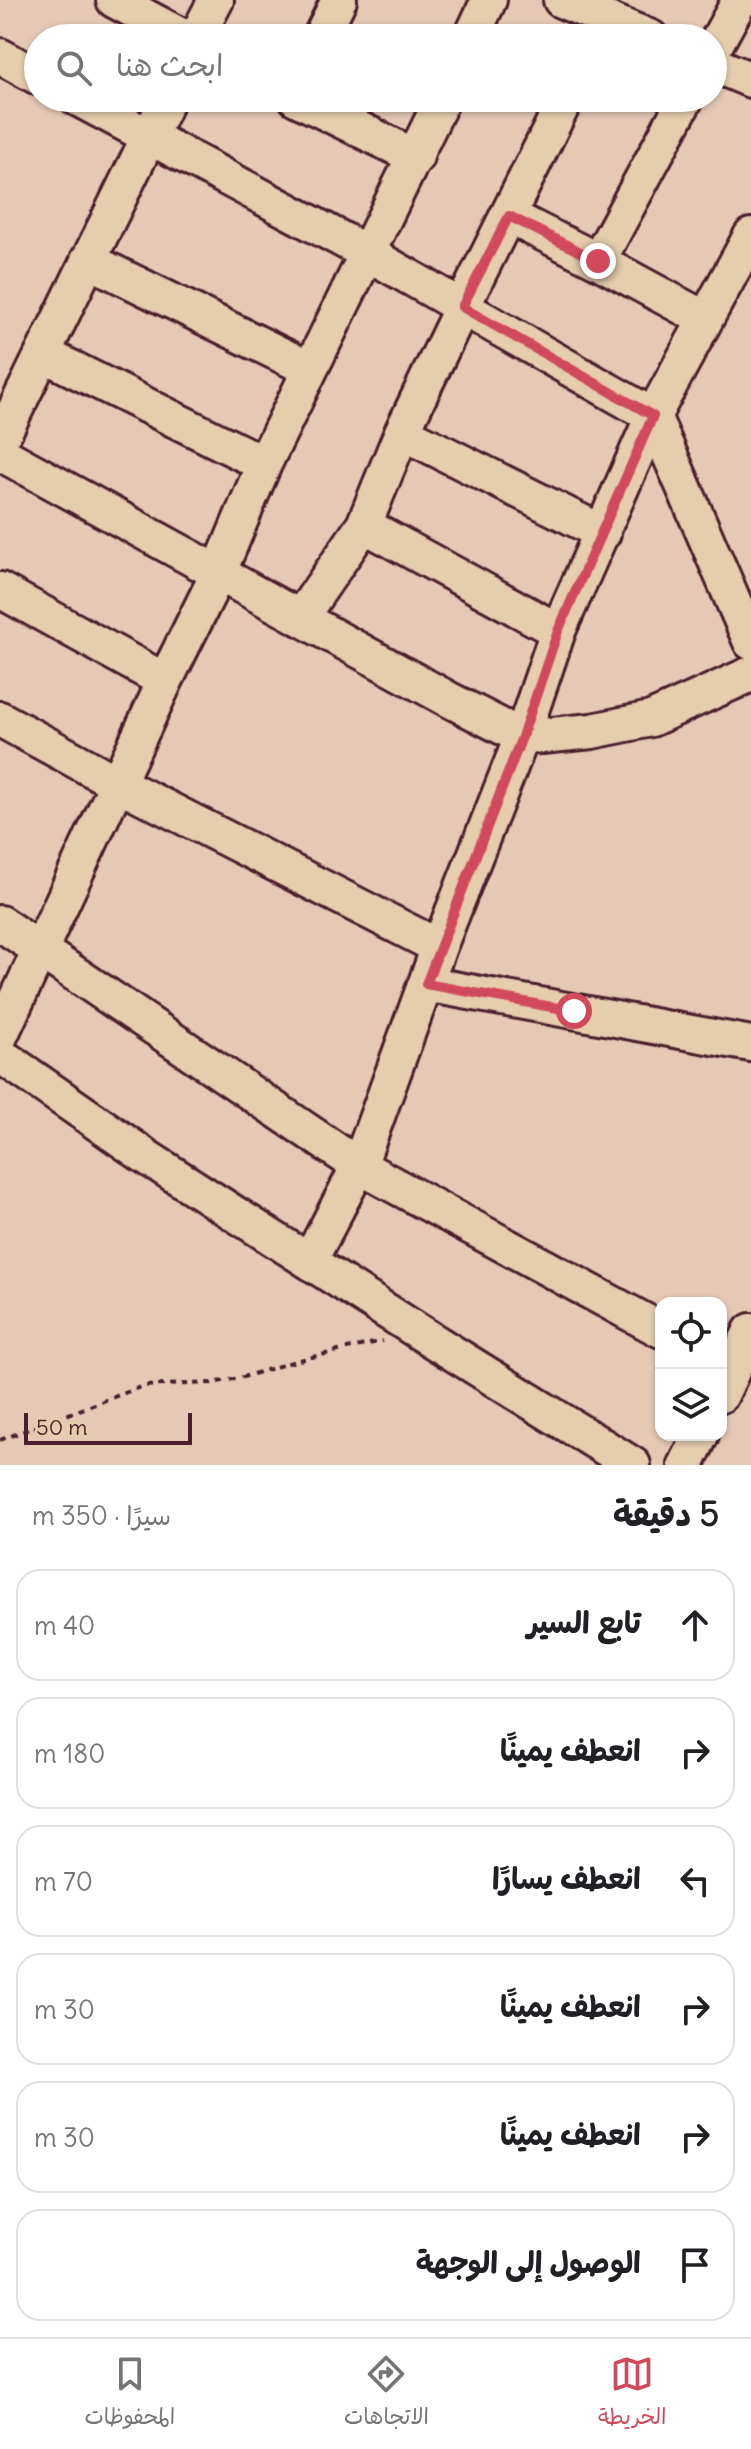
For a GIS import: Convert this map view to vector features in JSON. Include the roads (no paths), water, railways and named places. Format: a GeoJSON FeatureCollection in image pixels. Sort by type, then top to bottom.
{"type":"FeatureCollection","features":[{"type":"Feature","properties":{"kind":"street"},"geometry":{"type":"LineString","coordinates":[[114,0],[159,24]]}},
{"type":"Feature","properties":{"kind":"street"},"geometry":{"type":"LineString","coordinates":[[203,24],[216,0]]}},
{"type":"Feature","properties":{"kind":"street"},"geometry":{"type":"LineString","coordinates":[[327,24],[339,0]]}},
{"type":"Feature","properties":{"kind":"street"},"geometry":{"type":"LineString","coordinates":[[478,24],[489,0]]}},
{"type":"Feature","properties":{"kind":"street"},"geometry":{"type":"LineString","coordinates":[[561,0],[605,19]]}},
{"type":"Feature","properties":{"kind":"street"},"geometry":{"type":"LineString","coordinates":[[727,24],[740,0]]}},
{"type":"Feature","properties":{"kind":"street"},"geometry":{"type":"LineString","coordinates":[[0,56],[24,69]]}},
{"type":"Feature","properties":{"kind":"street"},"geometry":{"type":"LineString","coordinates":[[727,70],[751,80]]}},
{"type":"Feature","properties":{"kind":"street"},"geometry":{"type":"LineString","coordinates":[[103,112],[369,254],[653,416],[751,642]]}},
{"type":"Feature","properties":{"kind":"street"},"geometry":{"type":"LineString","coordinates":[[0,441],[162,112]]}},
{"type":"Feature","properties":{"kind":"street"},"geometry":{"type":"LineString","coordinates":[[324,112],[416,157]]}},
{"type":"Feature","properties":{"kind":"street"},"geometry":{"type":"LineString","coordinates":[[0,1036],[218,574],[264,464],[437,112]]}},
{"type":"Feature","properties":{"kind":"street"},"geometry":{"type":"LineString","coordinates":[[300,618],[364,525],[402,432],[559,112]]}},
{"type":"Feature","properties":{"kind":"street"},"geometry":{"type":"LineString","coordinates":[[598,261],[678,112]]}},
{"type":"Feature","properties":{"kind":"street"},"geometry":{"type":"LineString","coordinates":[[509,216],[705,319]]}},
{"type":"Feature","properties":{"kind":"street"},"geometry":{"type":"LineString","coordinates":[[310,1260],[359,1166],[439,947],[522,737],[558,631],[653,416],[751,236]]}},
{"type":"Feature","properties":{"kind":"street"},"geometry":{"type":"LineString","coordinates":[[88,260],[310,369]]}},
{"type":"Feature","properties":{"kind":"street"},"geometry":{"type":"LineString","coordinates":[[43,354],[264,464]]}},
{"type":"Feature","properties":{"kind":"street"},"geometry":{"type":"LineString","coordinates":[[402,432],[603,533]]}},
{"type":"Feature","properties":{"kind":"street"},"geometry":{"type":"LineString","coordinates":[[0,453],[522,737],[592,731],[651,719],[751,674]]}},
{"type":"Feature","properties":{"kind":"street"},"geometry":{"type":"LineString","coordinates":[[364,525],[558,631]]}},
{"type":"Feature","properties":{"kind":"street"},"geometry":{"type":"LineString","coordinates":[[0,590],[165,681]]}},
{"type":"Feature","properties":{"kind":"street"},"geometry":{"type":"LineString","coordinates":[[0,719],[117,783],[439,947]]}},
{"type":"Feature","properties":{"kind":"street"},"geometry":{"type":"LineString","coordinates":[[0,923],[359,1166],[655,1327]]}},
{"type":"Feature","properties":{"kind":"street"},"geometry":{"type":"LineString","coordinates":[[426,984],[751,1044]]}},
{"type":"Feature","properties":{"kind":"street"},"geometry":{"type":"LineString","coordinates":[[0,1055],[145,1156],[633,1465]]}},
{"type":"Feature","properties":{"kind":"street"},"geometry":{"type":"LineString","coordinates":[[732,1377],[751,1331]]}},
{"type":"Feature","properties":{"kind":"street"},"geometry":{"type":"LineString","coordinates":[[686,1465],[698,1441]]}}]}
